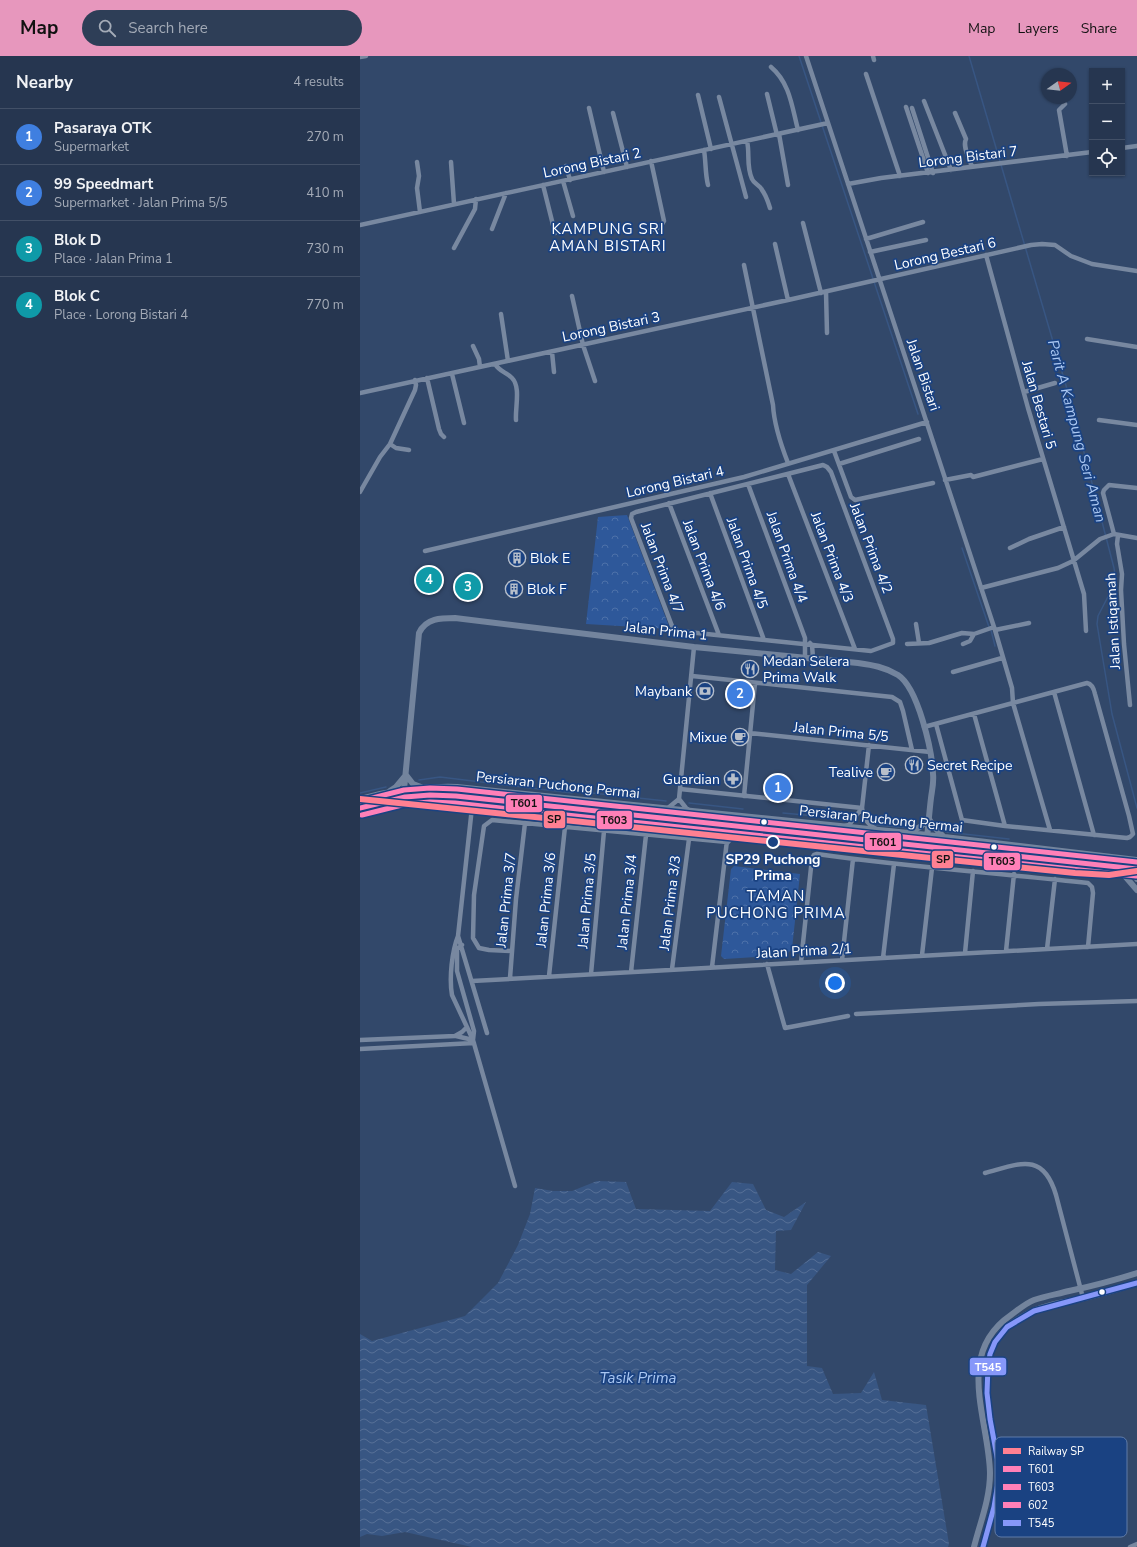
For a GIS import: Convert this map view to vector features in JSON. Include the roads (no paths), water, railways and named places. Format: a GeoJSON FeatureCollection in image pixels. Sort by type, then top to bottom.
{"type":"FeatureCollection","features":[{"type":"Feature","properties":{"kind":"main road","name":"Jalan Prima 1"},"geometry":{"type":"LineString","coordinates":[[405,797],[404,790],[419,633],[435,619],[455,618],[694,647],[805,657],[881,666],[899,676],[910,688],[920,711],[924,727],[934,775],[926,847]]}},
{"type":"Feature","properties":{"kind":"main road"},"geometry":{"type":"LineString","coordinates":[[390,791],[396,787],[406,775],[413,784],[421,788]]}},
{"type":"Feature","properties":{"kind":"main road","name":"Persiaran Puchong Permai"},"geometry":{"type":"LineString","coordinates":[[360,799],[390,791],[430,786],[474,789],[928,835],[1134,860]]}},
{"type":"Feature","properties":{"kind":"main road","name":"Persiaran Puchong Permai"},"geometry":{"type":"LineString","coordinates":[[360,808],[405,797],[430,795],[474,798],[1136,869]]}},
{"type":"Feature","properties":{"kind":"main road"},"geometry":{"type":"LineString","coordinates":[[581,800],[581,809]]}},
{"type":"Feature","properties":{"kind":"main road"},"geometry":{"type":"LineString","coordinates":[[906,833],[920,827],[929,819],[934,827],[944,837]]}},
{"type":"Feature","properties":{"kind":"main road"},"geometry":{"type":"LineString","coordinates":[[708,823],[720,831],[727,842],[735,833],[745,827]]}},
{"type":"Feature","properties":{"kind":"main road"},"geometry":{"type":"LineString","coordinates":[[1134,860],[1137,879]]}},
{"type":"Feature","properties":{"kind":"main road"},"geometry":{"type":"LineString","coordinates":[[1118,868],[1137,890]]}},
{"type":"Feature","properties":{"kind":"main road"},"geometry":{"type":"LineString","coordinates":[[974,1547],[988,1495],[990,1476],[990,1456],[979,1401],[978,1380],[981,1356],[986,1344],[996,1328],[1004,1319],[1034,1300],[1137,1273]]}},
{"type":"Feature","properties":{"kind":"main road"},"geometry":{"type":"LineString","coordinates":[[995,1444],[988,1398],[987,1380],[990,1357],[995,1342],[1005,1329],[1027,1314],[1041,1308],[1137,1283]]}},
{"type":"Feature","properties":{"kind":"main road"},"geometry":{"type":"LineString","coordinates":[[983,1547],[995,1499]]}},
{"type":"Feature","properties":{"kind":"street"},"geometry":{"type":"LineString","coordinates":[[360,57],[366,56]]}},
{"type":"Feature","properties":{"kind":"street","name":"Jalan Bistari"},"geometry":{"type":"LineString","coordinates":[[806,56],[826,123],[866,239],[877,281],[927,422],[981,588],[992,629],[1012,688],[1013,703],[1050,830]]}},
{"type":"Feature","properties":{"kind":"street"},"geometry":{"type":"LineString","coordinates":[[771,67],[778,74],[788,90],[798,130]]}},
{"type":"Feature","properties":{"kind":"street"},"geometry":{"type":"LineString","coordinates":[[866,74],[900,176]]}},
{"type":"Feature","properties":{"kind":"street"},"geometry":{"type":"LineString","coordinates":[[767,94],[778,134],[788,185]]}},
{"type":"Feature","properties":{"kind":"street"},"geometry":{"type":"LineString","coordinates":[[698,95],[711,148]]}},
{"type":"Feature","properties":{"kind":"street"},"geometry":{"type":"LineString","coordinates":[[719,97],[746,197]]}},
{"type":"Feature","properties":{"kind":"street"},"geometry":{"type":"LineString","coordinates":[[924,101],[951,170]]}},
{"type":"Feature","properties":{"kind":"street"},"geometry":{"type":"LineString","coordinates":[[1065,104],[1058,110],[1067,156]]}},
{"type":"Feature","properties":{"kind":"street"},"geometry":{"type":"LineString","coordinates":[[906,107],[930,173]]}},
{"type":"Feature","properties":{"kind":"street"},"geometry":{"type":"LineString","coordinates":[[589,108],[604,172]]}},
{"type":"Feature","properties":{"kind":"street"},"geometry":{"type":"LineString","coordinates":[[912,108],[930,173]]}},
{"type":"Feature","properties":{"kind":"street"},"geometry":{"type":"LineString","coordinates":[[613,113],[626,167]]}},
{"type":"Feature","properties":{"kind":"street"},"geometry":{"type":"LineString","coordinates":[[955,113],[966,139],[964,142],[965,147],[972,167]]}},
{"type":"Feature","properties":{"kind":"street","name":"Lorong Bistari 2"},"geometry":{"type":"LineString","coordinates":[[360,225],[826,123]]}},
{"type":"Feature","properties":{"kind":"street"},"geometry":{"type":"LineString","coordinates":[[747,141],[750,175],[754,183],[763,190],[770,208]]}},
{"type":"Feature","properties":{"kind":"street"},"geometry":{"type":"LineString","coordinates":[[1125,148],[1137,146]]}},
{"type":"Feature","properties":{"kind":"street"},"geometry":{"type":"LineString","coordinates":[[704,150],[706,159],[705,174],[708,185]]}},
{"type":"Feature","properties":{"kind":"street","name":"Lorong Bistari 7"},"geometry":{"type":"LineString","coordinates":[[848,184],[1089,152]]}},
{"type":"Feature","properties":{"kind":"street"},"geometry":{"type":"LineString","coordinates":[[648,231],[660,227],[664,221],[651,161]]}},
{"type":"Feature","properties":{"kind":"street"},"geometry":{"type":"LineString","coordinates":[[417,162],[419,176],[417,188],[420,212]]}},
{"type":"Feature","properties":{"kind":"street"},"geometry":{"type":"LineString","coordinates":[[451,162],[454,204]]}},
{"type":"Feature","properties":{"kind":"street"},"geometry":{"type":"LineString","coordinates":[[566,166],[570,180]]}},
{"type":"Feature","properties":{"kind":"street"},"geometry":{"type":"LineString","coordinates":[[563,181],[573,216]]}},
{"type":"Feature","properties":{"kind":"street"},"geometry":{"type":"LineString","coordinates":[[543,185],[555,233]]}},
{"type":"Feature","properties":{"kind":"street"},"geometry":{"type":"LineString","coordinates":[[492,229],[506,193]]}},
{"type":"Feature","properties":{"kind":"street"},"geometry":{"type":"LineString","coordinates":[[454,248],[475,209],[476,199]]}},
{"type":"Feature","properties":{"kind":"street"},"geometry":{"type":"LineString","coordinates":[[803,222],[824,292],[827,333]]}},
{"type":"Feature","properties":{"kind":"street"},"geometry":{"type":"LineString","coordinates":[[866,239],[923,222]]}},
{"type":"Feature","properties":{"kind":"street"},"geometry":{"type":"LineString","coordinates":[[870,252],[926,240]]}},
{"type":"Feature","properties":{"kind":"street"},"geometry":{"type":"LineString","coordinates":[[775,244],[788,300]]}},
{"type":"Feature","properties":{"kind":"street","name":"Lorong Bestari 6"},"geometry":{"type":"LineString","coordinates":[[868,283],[1020,247],[1042,244],[1054,246],[1071,256],[1092,264],[1137,271]]}},
{"type":"Feature","properties":{"kind":"street","name":"Jalan Bestari 5"},"geometry":{"type":"LineString","coordinates":[[986,256],[1043,459],[1084,594],[1086,631]]}},
{"type":"Feature","properties":{"kind":"street"},"geometry":{"type":"LineString","coordinates":[[744,265],[773,405],[773,413],[788,463]]}},
{"type":"Feature","properties":{"kind":"street","name":"Lorong Bistari 3"},"geometry":{"type":"LineString","coordinates":[[360,393],[868,283]]}},
{"type":"Feature","properties":{"kind":"street"},"geometry":{"type":"LineString","coordinates":[[572,296],[583,345],[595,381]]}},
{"type":"Feature","properties":{"kind":"street"},"geometry":{"type":"LineString","coordinates":[[501,314],[508,361]]}},
{"type":"Feature","properties":{"kind":"street"},"geometry":{"type":"LineString","coordinates":[[1087,340],[1137,347]]}},
{"type":"Feature","properties":{"kind":"street"},"geometry":{"type":"LineString","coordinates":[[473,346],[479,359],[480,367]]}},
{"type":"Feature","properties":{"kind":"street"},"geometry":{"type":"LineString","coordinates":[[552,352],[554,372]]}},
{"type":"Feature","properties":{"kind":"street"},"geometry":{"type":"LineString","coordinates":[[495,364],[501,371],[513,379],[517,387],[516,420]]}},
{"type":"Feature","properties":{"kind":"street"},"geometry":{"type":"LineString","coordinates":[[452,374],[464,423]]}},
{"type":"Feature","properties":{"kind":"street"},"geometry":{"type":"LineString","coordinates":[[427,378],[439,429],[444,437]]}},
{"type":"Feature","properties":{"kind":"street"},"geometry":{"type":"LineString","coordinates":[[360,492],[380,456],[390,444],[415,390],[415,380]]}},
{"type":"Feature","properties":{"kind":"street"},"geometry":{"type":"LineString","coordinates":[[1024,392],[1055,383]]}},
{"type":"Feature","properties":{"kind":"street"},"geometry":{"type":"LineString","coordinates":[[1099,420],[1137,426]]}},
{"type":"Feature","properties":{"kind":"street","name":"Lorong Bistari 4"},"geometry":{"type":"LineString","coordinates":[[425,551],[744,477],[927,422]]}},
{"type":"Feature","properties":{"kind":"street"},"geometry":{"type":"LineString","coordinates":[[839,464],[919,440]]}},
{"type":"Feature","properties":{"kind":"street"},"geometry":{"type":"LineString","coordinates":[[390,444],[396,448],[409,450]]}},
{"type":"Feature","properties":{"kind":"street"},"geometry":{"type":"LineString","coordinates":[[834,451],[851,497],[855,500],[933,483]]}},
{"type":"Feature","properties":{"kind":"street"},"geometry":{"type":"LineString","coordinates":[[945,480],[966,475],[971,475],[973,477],[1043,459]]}},
{"type":"Feature","properties":{"kind":"street","name":"Jalan Prima 4/2"},"geometry":{"type":"LineString","coordinates":[[788,474],[823,465],[831,472],[893,639],[893,643],[871,651],[855,649]]}},
{"type":"Feature","properties":{"kind":"street"},"geometry":{"type":"LineString","coordinates":[[669,503],[788,474]]}},
{"type":"Feature","properties":{"kind":"street","name":"Jalan Prima 4/3"},"geometry":{"type":"LineString","coordinates":[[788,474],[855,649]]}},
{"type":"Feature","properties":{"kind":"street","name":"Jalan Prima 4/4"},"geometry":{"type":"LineString","coordinates":[[748,484],[804,638],[805,657]]}},
{"type":"Feature","properties":{"kind":"street","name":"Jalan Istiqamah"},"geometry":{"type":"LineString","coordinates":[[1130,705],[1121,609],[1122,574],[1116,534],[1104,490],[1109,486],[1137,488]]}},
{"type":"Feature","properties":{"kind":"street","name":"Jalan Prima 4/5"},"geometry":{"type":"LineString","coordinates":[[710,493],[764,640]]}},
{"type":"Feature","properties":{"kind":"street","name":"Jalan Prima 4/7"},"geometry":{"type":"LineString","coordinates":[[669,503],[636,512],[632,514],[631,518],[654,581],[675,630],[719,635]]}},
{"type":"Feature","properties":{"kind":"street","name":"Jalan Prima 4/6"},"geometry":{"type":"LineString","coordinates":[[669,503],[719,635]]}},
{"type":"Feature","properties":{"kind":"street"},"geometry":{"type":"LineString","coordinates":[[1010,548],[1029,539],[1064,527]]}},
{"type":"Feature","properties":{"kind":"street"},"geometry":{"type":"LineString","coordinates":[[981,588],[1058,568],[1073,561],[1100,539],[1116,534],[1137,538]]}},
{"type":"Feature","properties":{"kind":"street"},"geometry":{"type":"LineString","coordinates":[[907,644],[929,643],[962,633],[974,634],[992,629],[1029,623]]}},
{"type":"Feature","properties":{"kind":"street"},"geometry":{"type":"LineString","coordinates":[[916,624],[919,643]]}},
{"type":"Feature","properties":{"kind":"street"},"geometry":{"type":"LineString","coordinates":[[963,644],[970,641],[974,634]]}},
{"type":"Feature","properties":{"kind":"street"},"geometry":{"type":"LineString","coordinates":[[719,635],[855,649]]}},
{"type":"Feature","properties":{"kind":"street","name":"Jalan Prima 4/4"},"geometry":{"type":"LineString","coordinates":[[804,638],[812,645]]}},
{"type":"Feature","properties":{"kind":"street"},"geometry":{"type":"LineString","coordinates":[[812,645],[813,658]]}},
{"type":"Feature","properties":{"kind":"street"},"geometry":{"type":"LineString","coordinates":[[691,811],[686,808],[679,798],[694,647]]}},
{"type":"Feature","properties":{"kind":"street"},"geometry":{"type":"LineString","coordinates":[[953,672],[1002,658]]}},
{"type":"Feature","properties":{"kind":"street"},"geometry":{"type":"LineString","coordinates":[[692,676],[892,697],[900,702],[912,750]]}},
{"type":"Feature","properties":{"kind":"street"},"geometry":{"type":"LineString","coordinates":[[744,796],[755,683]]}},
{"type":"Feature","properties":{"kind":"street"},"geometry":{"type":"LineString","coordinates":[[924,727],[1087,683],[1090,684],[1093,687],[1133,832],[1130,837],[1127,838],[1005,826],[962,820],[936,724]]}},
{"type":"Feature","properties":{"kind":"street"},"geometry":{"type":"LineString","coordinates":[[1054,692],[1094,835]]}},
{"type":"Feature","properties":{"kind":"street"},"geometry":{"type":"LineString","coordinates":[[974,714],[1005,826]]}},
{"type":"Feature","properties":{"kind":"street","name":"Jalan Prima 5/5"},"geometry":{"type":"LineString","coordinates":[[750,733],[930,752]]}},
{"type":"Feature","properties":{"kind":"street"},"geometry":{"type":"LineString","coordinates":[[869,745],[862,808],[863,816],[867,822],[878,830]]}},
{"type":"Feature","properties":{"kind":"street"},"geometry":{"type":"LineString","coordinates":[[474,789],[451,988],[456,1004],[474,1041],[515,1186]]}},
{"type":"Feature","properties":{"kind":"street"},"geometry":{"type":"LineString","coordinates":[[680,789],[862,808]]}},
{"type":"Feature","properties":{"kind":"street"},"geometry":{"type":"LineString","coordinates":[[668,808],[679,798]]}},
{"type":"Feature","properties":{"kind":"street"},"geometry":{"type":"LineString","coordinates":[[844,827],[849,825],[862,808]]}},
{"type":"Feature","properties":{"kind":"street"},"geometry":{"type":"LineString","coordinates":[[712,967],[730,815]]}},
{"type":"Feature","properties":{"kind":"street"},"geometry":{"type":"LineString","coordinates":[[511,951],[479,948],[473,938],[474,895],[484,826],[492,820],[727,842]]}},
{"type":"Feature","properties":{"kind":"street","name":"Jalan Prima 3/7"},"geometry":{"type":"LineString","coordinates":[[510,978],[511,951],[525,823]]}},
{"type":"Feature","properties":{"kind":"street","name":"Jalan Prima 3/6"},"geometry":{"type":"LineString","coordinates":[[549,976],[565,827]]}},
{"type":"Feature","properties":{"kind":"street","name":"Jalan Prima 3/5"},"geometry":{"type":"LineString","coordinates":[[591,974],[604,831]]}},
{"type":"Feature","properties":{"kind":"street","name":"Jalan Prima 3/4"},"geometry":{"type":"LineString","coordinates":[[631,972],[646,835]]}},
{"type":"Feature","properties":{"kind":"street","name":"Jalan Prima 3/3"},"geometry":{"type":"LineString","coordinates":[[672,969],[689,839]]}},
{"type":"Feature","properties":{"kind":"street"},"geometry":{"type":"LineString","coordinates":[[800,962],[814,855],[817,854],[894,864],[1014,874],[1088,883],[1092,887],[1093,892],[1088,946]]}},
{"type":"Feature","properties":{"kind":"street"},"geometry":{"type":"LineString","coordinates":[[842,960],[853,859]]}},
{"type":"Feature","properties":{"kind":"street"},"geometry":{"type":"LineString","coordinates":[[883,958],[894,864]]}},
{"type":"Feature","properties":{"kind":"street"},"geometry":{"type":"LineString","coordinates":[[922,956],[932,868]]}},
{"type":"Feature","properties":{"kind":"street"},"geometry":{"type":"LineString","coordinates":[[965,953],[973,871]]}},
{"type":"Feature","properties":{"kind":"street"},"geometry":{"type":"LineString","coordinates":[[1006,951],[1014,874]]}},
{"type":"Feature","properties":{"kind":"street"},"geometry":{"type":"LineString","coordinates":[[1047,949],[1055,879]]}},
{"type":"Feature","properties":{"kind":"street"},"geometry":{"type":"LineString","coordinates":[[458,936],[462,945],[487,1033]]}},
{"type":"Feature","properties":{"kind":"street","name":"Jalan Prima 2/1"},"geometry":{"type":"LineString","coordinates":[[472,981],[1137,944]]}},
{"type":"Feature","properties":{"kind":"street"},"geometry":{"type":"LineString","coordinates":[[462,945],[457,949],[457,971],[474,1031],[474,1041]]}},
{"type":"Feature","properties":{"kind":"street"},"geometry":{"type":"LineString","coordinates":[[767,964],[785,1028],[848,1016]]}},
{"type":"Feature","properties":{"kind":"street"},"geometry":{"type":"LineString","coordinates":[[856,1014],[878,1014],[1039,1004],[1137,1001]]}},
{"type":"Feature","properties":{"kind":"street"},"geometry":{"type":"LineString","coordinates":[[455,1036],[467,1027]]}},
{"type":"Feature","properties":{"kind":"street"},"geometry":{"type":"LineString","coordinates":[[360,1040],[455,1036],[474,1041]]}},
{"type":"Feature","properties":{"kind":"street"},"geometry":{"type":"LineString","coordinates":[[360,1049],[474,1041]]}},
{"type":"Feature","properties":{"kind":"street"},"geometry":{"type":"LineString","coordinates":[[984,1173],[1026,1164],[1038,1166],[1047,1173],[1051,1179],[1056,1195],[1080,1289],[1084,1298]]}},
{"type":"Feature","properties":{"kind":"street"},"geometry":{"type":"LineString","coordinates":[[1130,1547],[1137,1544]]}},
{"type":"Feature","properties":{"kind":"water","name":"Tasik Prima"},"geometry":{"type":"Polygon","coordinates":[[[597,1181],[626,1182],[636,1209],[710,1211],[732,1182],[753,1184],[766,1210],[784,1217],[806,1202],[791,1230],[776,1231],[775,1270],[791,1274],[818,1252],[831,1256],[807,1285],[807,1366],[822,1368],[833,1394],[861,1393],[874,1372],[882,1400],[926,1405],[949,1544],[948,1547],[472,1547],[405,1532],[382,1536],[367,1534],[360,1537],[360,1334],[372,1341],[465,1316],[498,1283],[518,1245],[530,1214],[535,1188],[553,1191],[572,1191],[597,1181]]]}},
{"type":"Feature","properties":{"kind":"waterway"},"geometry":{"type":"LineString","coordinates":[[799,56],[918,414]]}},
{"type":"Feature","properties":{"kind":"waterway","name":"Parit A Kampung Seri Aman"},"geometry":{"type":"LineString","coordinates":[[969,56],[1072,406],[1114,568],[1116,581],[1098,616],[1097,624],[1112,714],[1137,808]]}},
{"type":"Feature","properties":{"kind":"waterway"},"geometry":{"type":"LineString","coordinates":[[962,548],[989,627]]}},
{"type":"Feature","properties":{"kind":"waterway"},"geometry":{"type":"LineString","coordinates":[[991,630],[995,646]]}},
{"type":"Feature","properties":{"kind":"waterway"},"geometry":{"type":"LineString","coordinates":[[419,780],[440,777],[572,793]]}},
{"type":"Feature","properties":{"kind":"waterway"},"geometry":{"type":"LineString","coordinates":[[360,793],[386,787]]}},
{"type":"Feature","properties":{"kind":"waterway"},"geometry":{"type":"LineString","coordinates":[[592,793],[666,801]]}},
{"type":"Feature","properties":{"kind":"waterway"},"geometry":{"type":"LineString","coordinates":[[689,803],[743,809]]}},
{"type":"Feature","properties":{"kind":"waterway"},"geometry":{"type":"LineString","coordinates":[[783,813],[847,819]]}},
{"type":"Feature","properties":{"kind":"waterway"},"geometry":{"type":"LineString","coordinates":[[874,825],[909,828]]}},
{"type":"Feature","properties":{"kind":"waterway"},"geometry":{"type":"LineString","coordinates":[[946,832],[1009,839]]}},
{"type":"Feature","properties":{"kind":"rail line","name":"SP"},"geometry":{"type":"LineString","coordinates":[[360,799],[1075,873],[1109,875],[1137,871]]}},
{"type":"Feature","properties":{"kind":"place","name":"Blok E"},"geometry":{"type":"Point","coordinates":[517,558]}},
{"type":"Feature","properties":{"kind":"place","name":"Blok C"},"geometry":{"type":"Point","coordinates":[429,580]}},
{"type":"Feature","properties":{"kind":"place","name":"Blok D"},"geometry":{"type":"Point","coordinates":[468,587]}},
{"type":"Feature","properties":{"kind":"place","name":"Blok F"},"geometry":{"type":"Point","coordinates":[514,589]}},
{"type":"Feature","properties":{"kind":"place","name":"Medan Selera Prima Walk"},"geometry":{"type":"Point","coordinates":[750,669]}},
{"type":"Feature","properties":{"kind":"place","name":"Maybank"},"geometry":{"type":"Point","coordinates":[705,691]}},
{"type":"Feature","properties":{"kind":"place","name":"99 Speedmart"},"geometry":{"type":"Point","coordinates":[740,694]}},
{"type":"Feature","properties":{"kind":"place","name":"Mixue"},"geometry":{"type":"Point","coordinates":[740,737]}},
{"type":"Feature","properties":{"kind":"place","name":"Secret Recipe"},"geometry":{"type":"Point","coordinates":[914,765]}},
{"type":"Feature","properties":{"kind":"place","name":"Tealive"},"geometry":{"type":"Point","coordinates":[886,772]}},
{"type":"Feature","properties":{"kind":"place","name":"Guardian"},"geometry":{"type":"Point","coordinates":[733,779]}},
{"type":"Feature","properties":{"kind":"place","name":"Pasaraya OTK"},"geometry":{"type":"Point","coordinates":[778,788]}},
{"type":"Feature","properties":{"kind":"place","name":"SP29 Puchong Prima"},"geometry":{"type":"Point","coordinates":[773,842]}},
{"type":"Feature","properties":{"kind":"district","name":"KAMPUNG SRI AMAN BISTARI"},"geometry":{"type":"Point","coordinates":[608,238]}},
{"type":"Feature","properties":{"kind":"district","name":"TAMAN PUCHONG PRIMA"},"geometry":{"type":"Point","coordinates":[776,904]}}]}
